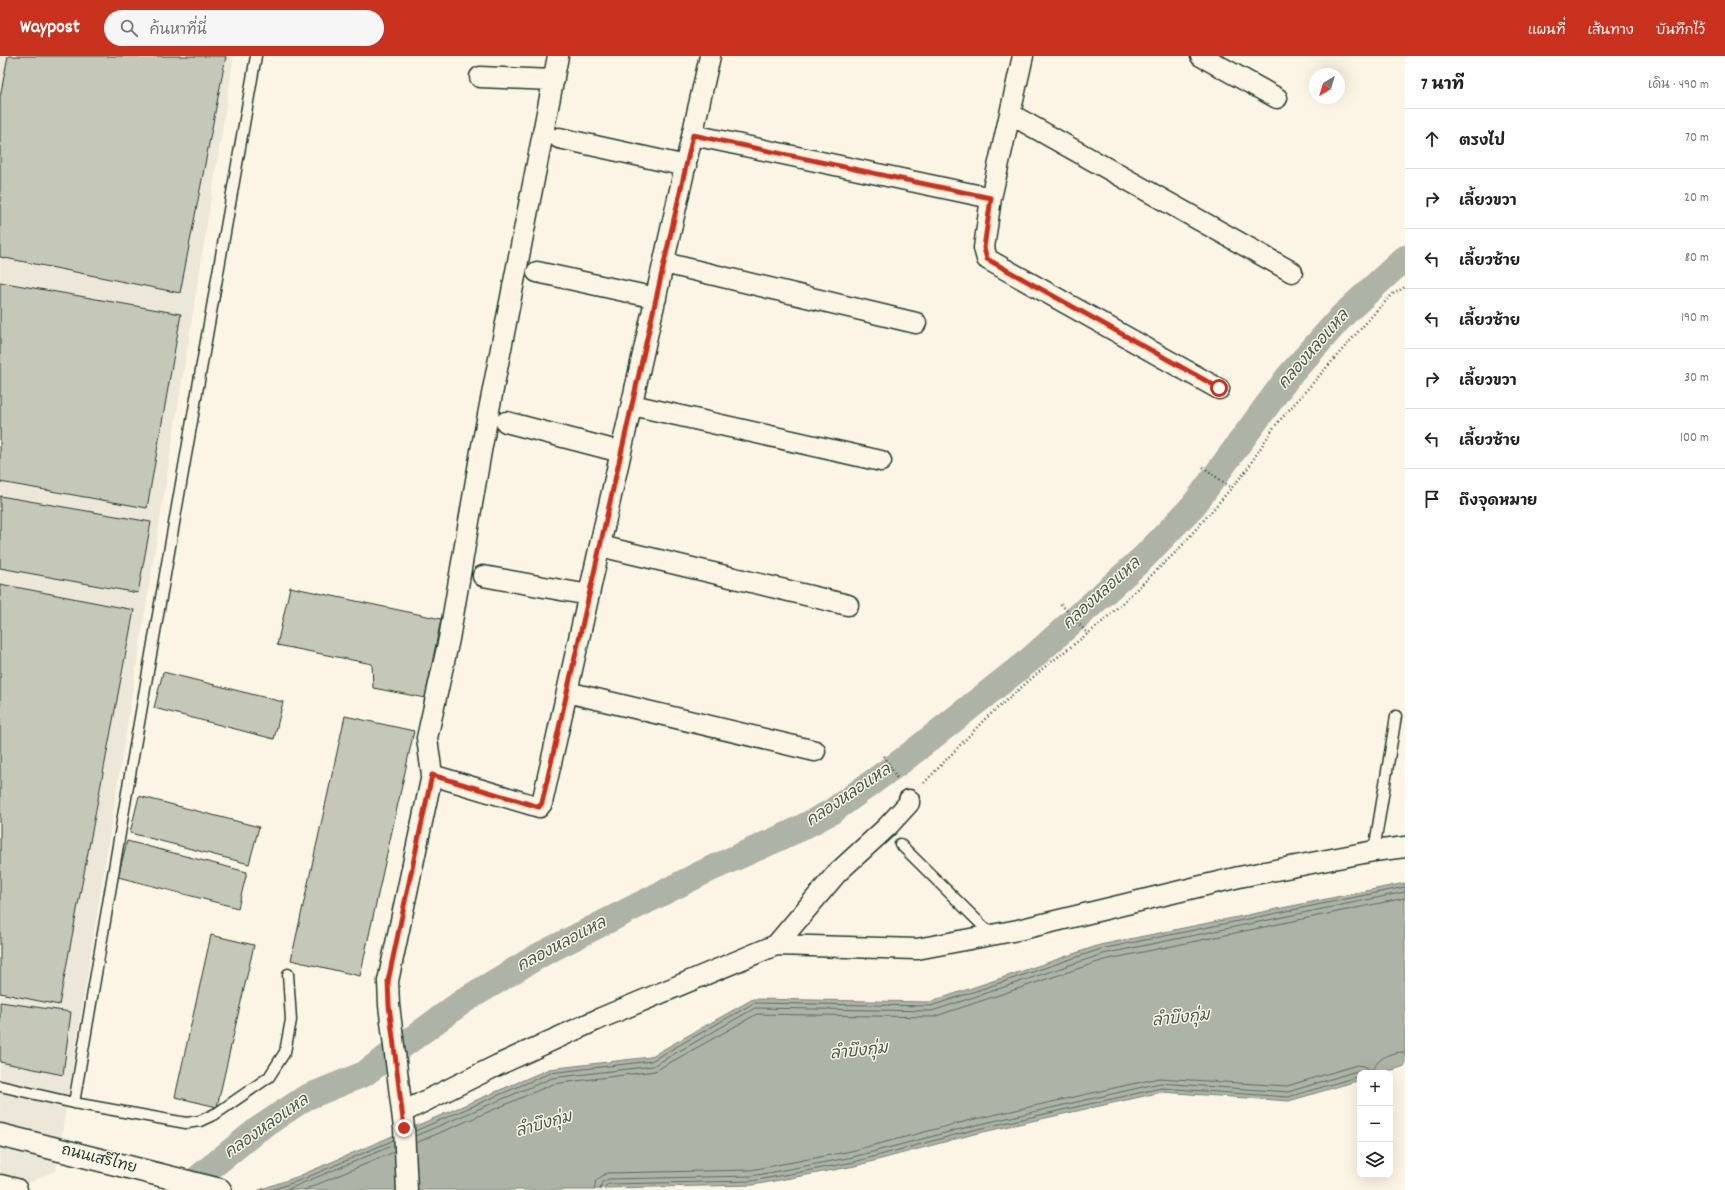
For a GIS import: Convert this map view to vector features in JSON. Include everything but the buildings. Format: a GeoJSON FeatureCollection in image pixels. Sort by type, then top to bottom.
{"type":"FeatureCollection","features":[{"type":"Feature","properties":{"kind":"main road","name":"ถนนเสรีไทย"},"geometry":{"type":"LineString","coordinates":[[3,1136],[220,1190]]}},
{"type":"Feature","properties":{"kind":"main road"},"geometry":{"type":"LineString","coordinates":[[0,1186],[16,1190]]}},
{"type":"Feature","properties":{"kind":"street"},"geometry":{"type":"LineString","coordinates":[[407,1190],[403,1114],[389,1005],[388,981],[432,775],[428,738],[449,639],[481,451],[558,56]]}},
{"type":"Feature","properties":{"kind":"street"},"geometry":{"type":"LineString","coordinates":[[432,775],[539,807],[542,803],[710,56]]}},
{"type":"Feature","properties":{"kind":"street"},"geometry":{"type":"LineString","coordinates":[[1023,56],[991,198],[984,248],[987,259],[1219,388]]}},
{"type":"Feature","properties":{"kind":"street"},"geometry":{"type":"LineString","coordinates":[[1201,56],[1277,98]]}},
{"type":"Feature","properties":{"kind":"street"},"geometry":{"type":"LineString","coordinates":[[480,77],[554,80]]}},
{"type":"Feature","properties":{"kind":"street"},"geometry":{"type":"LineString","coordinates":[[1010,114],[1292,272]]}},
{"type":"Feature","properties":{"kind":"street"},"geometry":{"type":"LineString","coordinates":[[693,135],[991,198]]}},
{"type":"Feature","properties":{"kind":"street"},"geometry":{"type":"LineString","coordinates":[[559,138],[686,166]]}},
{"type":"Feature","properties":{"kind":"street"},"geometry":{"type":"LineString","coordinates":[[664,263],[916,324]]}},
{"type":"Feature","properties":{"kind":"street"},"geometry":{"type":"LineString","coordinates":[[537,272],[656,298]]}},
{"type":"Feature","properties":{"kind":"street"},"geometry":{"type":"LineString","coordinates":[[632,405],[881,461]]}},
{"type":"Feature","properties":{"kind":"street"},"geometry":{"type":"LineString","coordinates":[[506,422],[621,452]]}},
{"type":"Feature","properties":{"kind":"street"},"geometry":{"type":"LineString","coordinates":[[600,546],[848,605]]}},
{"type":"Feature","properties":{"kind":"street"},"geometry":{"type":"LineString","coordinates":[[483,576],[589,596]]}},
{"type":"Feature","properties":{"kind":"street"},"geometry":{"type":"LineString","coordinates":[[567,692],[815,751]]}},
{"type":"Feature","properties":{"kind":"street"},"geometry":{"type":"LineString","coordinates":[[776,945],[837,873],[887,827],[909,803],[904,792]]}},
{"type":"Feature","properties":{"kind":"street"},"geometry":{"type":"LineString","coordinates":[[403,1114],[498,1065],[601,1018],[776,945],[917,949],[992,935],[1122,906],[1239,877],[1374,851],[1405,847]]}},
{"type":"Feature","properties":{"kind":"lane"},"geometry":{"type":"LineString","coordinates":[[74,1103],[256,56]]}},
{"type":"Feature","properties":{"kind":"lane"},"geometry":{"type":"LineString","coordinates":[[1374,851],[1396,716]]}},
{"type":"Feature","properties":{"kind":"lane"},"geometry":{"type":"LineString","coordinates":[[900,844],[992,935]]}},
{"type":"Feature","properties":{"kind":"lane"},"geometry":{"type":"LineString","coordinates":[[0,1086],[74,1103],[186,1123],[200,1121],[216,1113],[269,1077],[285,1052],[291,1020],[288,974]]}},
{"type":"Feature","properties":{"kind":"path"},"geometry":{"type":"LineString","coordinates":[[884,756],[904,792],[1046,666],[1087,633],[1100,625],[1178,550],[1220,499],[1246,471],[1274,427],[1393,294],[1405,287]]}},
{"type":"Feature","properties":{"kind":"path"},"geometry":{"type":"LineString","coordinates":[[1203,467],[1231,488]]}},
{"type":"Feature","properties":{"kind":"path"},"geometry":{"type":"LineString","coordinates":[[1061,604],[1087,633]]}},
{"type":"Feature","properties":{"kind":"shaded area"},"geometry":{"type":"Polygon","coordinates":[[[0,56],[234,56],[56,1170],[15,1190],[0,1190],[0,56]]]}},
{"type":"Feature","properties":{"kind":"water","name":"ลำบึงกุ่ม"},"geometry":{"type":"Polygon","coordinates":[[[1405,883],[1405,1066],[1392,1070],[1357,1070],[1357,1081],[1289,1101],[1162,1092],[974,1134],[855,1166],[753,1185],[603,1188],[593,1190],[259,1190],[299,1176],[549,1069],[650,1057],[753,999],[930,1002],[1100,945],[1405,883]]]}},
{"type":"Feature","properties":{"kind":"waterway","name":"คลองหลอแหล"},"geometry":{"type":"LineString","coordinates":[[183,1190],[257,1130],[305,1098],[364,1074],[465,1000],[540,955],[704,872],[793,832],[831,812],[903,760],[1032,658],[1144,557],[1193,506],[1288,377],[1343,315],[1405,258]]}},
{"type":"Feature","properties":{"kind":"route"},"geometry":{"type":"LineString","coordinates":[[404,1128],[402,1100],[389,1005],[388,981],[432,775],[539,807],[541,806],[693,135],[991,198],[984,248],[987,259],[1219,388]]}}]}
